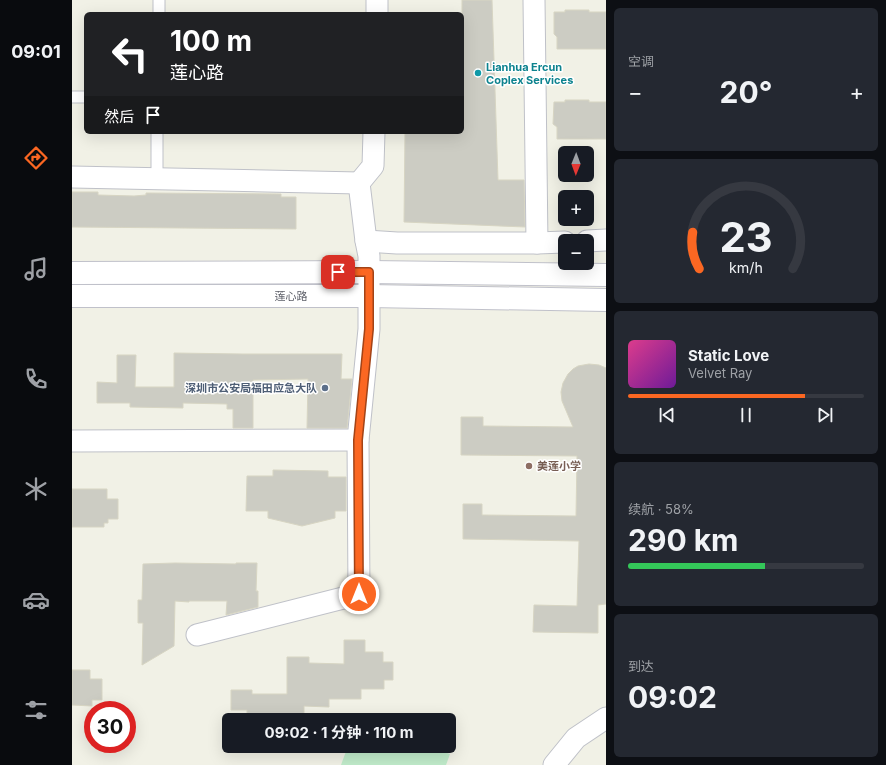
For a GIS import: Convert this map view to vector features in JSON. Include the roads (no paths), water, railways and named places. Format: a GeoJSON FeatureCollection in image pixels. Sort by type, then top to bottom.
{"type":"FeatureCollection","features":[{"type":"Feature","properties":{"kind":"main road"},"geometry":{"type":"LineString","coordinates":[[72,273],[369,272],[606,275]]}},
{"type":"Feature","properties":{"kind":"main road","name":"莲心路"},"geometry":{"type":"LineString","coordinates":[[72,296],[369,296],[606,300]]}},
{"type":"Feature","properties":{"kind":"street"},"geometry":{"type":"LineString","coordinates":[[377,0],[377,12]]}},
{"type":"Feature","properties":{"kind":"street"},"geometry":{"type":"LineString","coordinates":[[534,0],[537,243]]}},
{"type":"Feature","properties":{"kind":"street"},"geometry":{"type":"LineString","coordinates":[[198,635],[359,594],[358,440],[369,329],[369,272],[359,183],[373,166],[374,134]]}},
{"type":"Feature","properties":{"kind":"street"},"geometry":{"type":"LineString","coordinates":[[72,177],[359,183]]}},
{"type":"Feature","properties":{"kind":"street"},"geometry":{"type":"LineString","coordinates":[[594,241],[606,240]]}},
{"type":"Feature","properties":{"kind":"street"},"geometry":{"type":"LineString","coordinates":[[366,242],[558,242]]}},
{"type":"Feature","properties":{"kind":"street"},"geometry":{"type":"LineString","coordinates":[[72,441],[358,440]]}},
{"type":"Feature","properties":{"kind":"street"},"geometry":{"type":"LineString","coordinates":[[554,765],[576,738],[606,718]]}},
{"type":"Feature","properties":{"kind":"lane"},"geometry":{"type":"LineString","coordinates":[[159,0],[159,12]]}},
{"type":"Feature","properties":{"kind":"lane"},"geometry":{"type":"LineString","coordinates":[[72,98],[84,97]]}},
{"type":"Feature","properties":{"kind":"lane"},"geometry":{"type":"LineString","coordinates":[[157,134],[157,179]]}},
{"type":"Feature","properties":{"kind":"place","name":"Lianhua Ercun Coplex Services"},"geometry":{"type":"Point","coordinates":[478,73]}},
{"type":"Feature","properties":{"kind":"place","name":"深圳市公安局福田应急大队"},"geometry":{"type":"Point","coordinates":[325,388]}},
{"type":"Feature","properties":{"kind":"place","name":"美莲小学"},"geometry":{"type":"Point","coordinates":[529,466]}}]}
